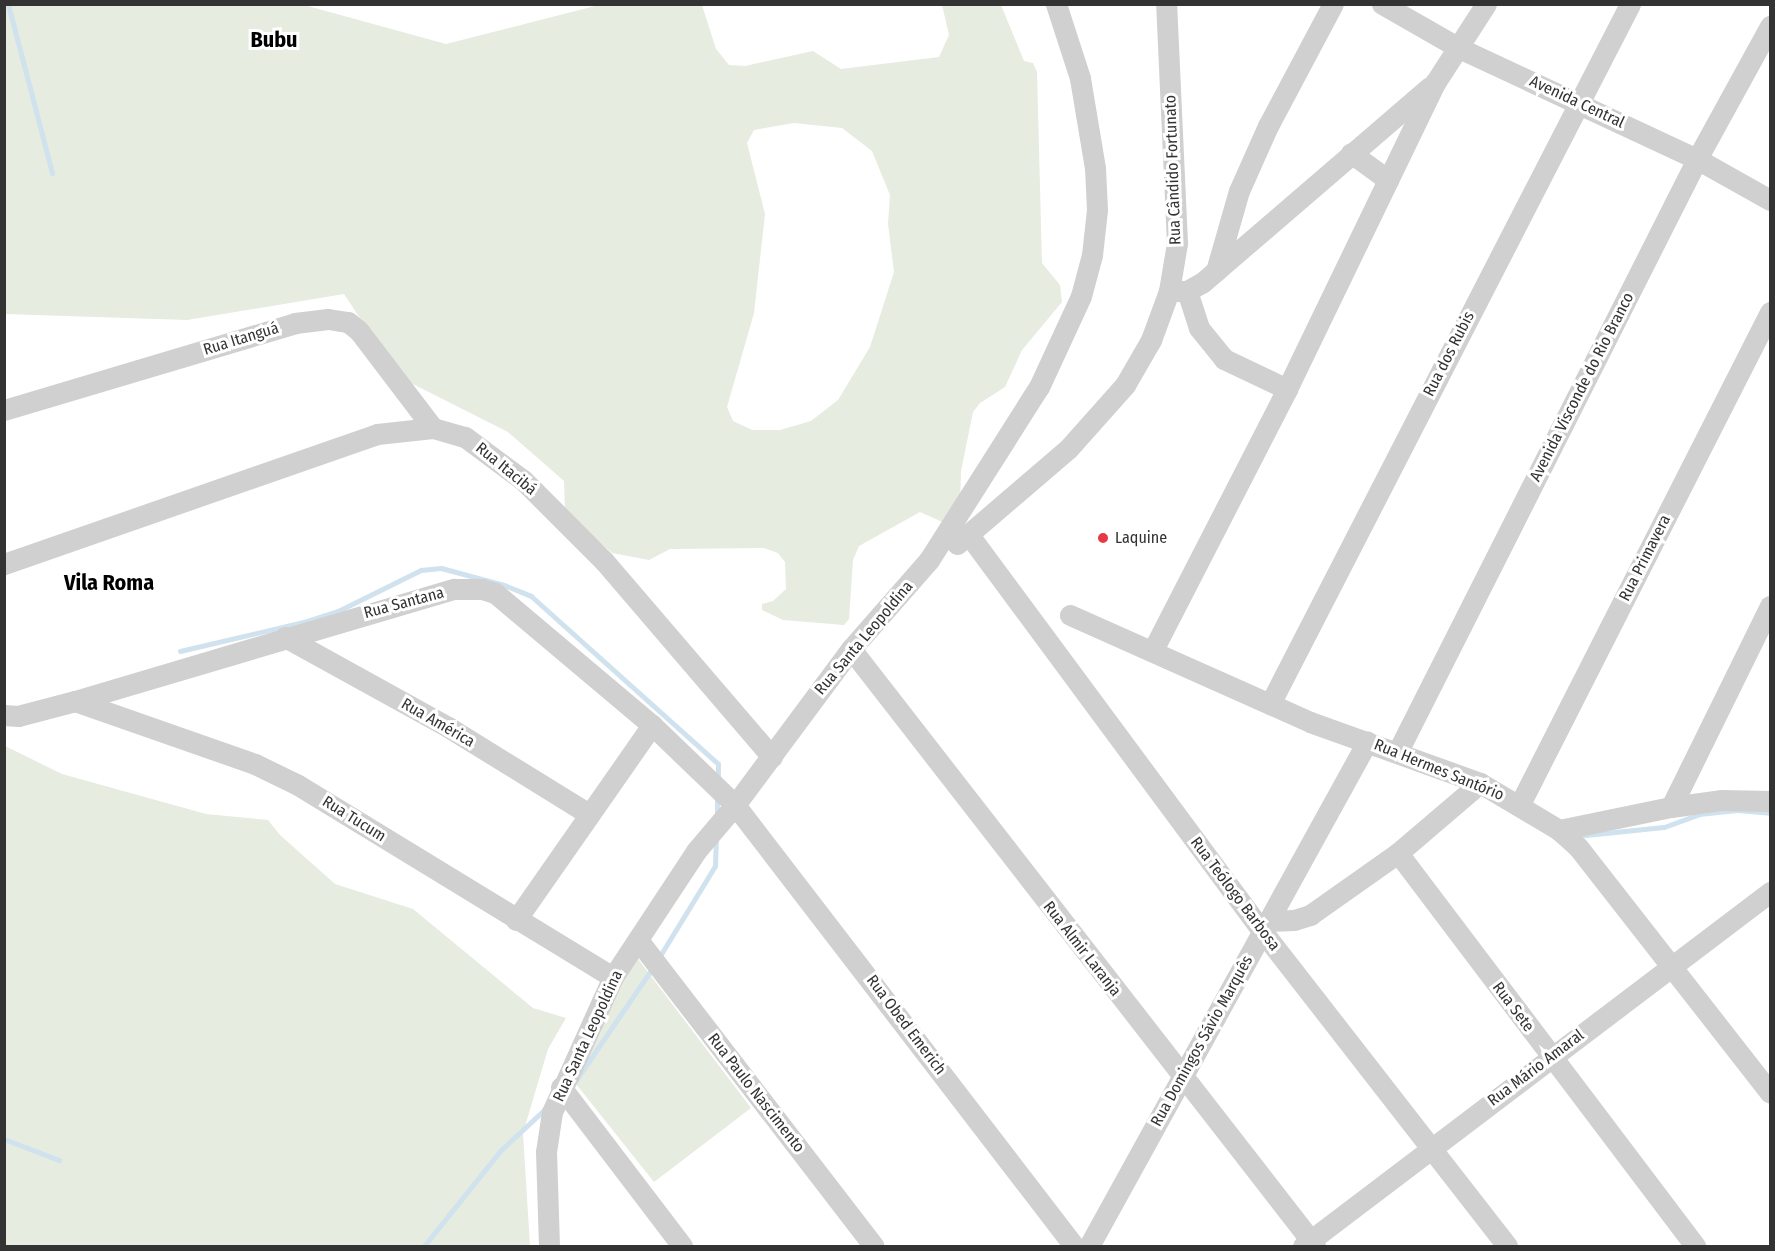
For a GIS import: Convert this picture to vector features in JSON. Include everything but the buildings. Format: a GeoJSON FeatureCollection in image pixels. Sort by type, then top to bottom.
{"type":"FeatureCollection","features":[{"type":"Feature","properties":{"kind":"street","name":"Rua Santa Leopoldina"},"geometry":{"type":"LineString","coordinates":[[549,1246],[546,1152],[552,1112],[561,1087],[614,977],[696,851],[772,757],[851,649],[929,560],[1039,387],[1081,296],[1092,255],[1095,168],[1080,78],[1056,4]]}},
{"type":"Feature","properties":{"kind":"street","name":"Rua Cândido Fortunato"},"geometry":{"type":"LineString","coordinates":[[929,560],[969,535],[1068,449],[1125,385],[1178,291],[1177,204],[1166,4]]}},
{"type":"Feature","properties":{"kind":"street"},"geometry":{"type":"LineString","coordinates":[[1216,271],[1239,191],[1268,126],[1333,4]]}},
{"type":"Feature","properties":{"kind":"street","name":"Avenida Central"},"geometry":{"type":"LineString","coordinates":[[1382,4],[1459,48],[1577,101],[1697,159],[1770,200]]}},
{"type":"Feature","properties":{"kind":"street"},"geometry":{"type":"LineString","coordinates":[[1153,650],[1287,389],[1435,83],[1486,4]]}},
{"type":"Feature","properties":{"kind":"street","name":"Rua dos Rubis"},"geometry":{"type":"LineString","coordinates":[[1270,704],[1577,101],[1630,4]]}},
{"type":"Feature","properties":{"kind":"street","name":"Avenida Visconde do Rio Branco"},"geometry":{"type":"LineString","coordinates":[[1398,751],[1697,159],[1768,36]]}},
{"type":"Feature","properties":{"kind":"street"},"geometry":{"type":"LineString","coordinates":[[1287,389],[1224,359],[1199,328],[1178,291],[1216,271],[1435,83]]}},
{"type":"Feature","properties":{"kind":"street"},"geometry":{"type":"LineString","coordinates":[[1351,153],[1388,180]]}},
{"type":"Feature","properties":{"kind":"street","name":"Rua Primavera"},"geometry":{"type":"LineString","coordinates":[[1520,804],[1770,312]]}},
{"type":"Feature","properties":{"kind":"street","name":"Rua Itanguá"},"geometry":{"type":"LineString","coordinates":[[4,410],[295,323],[328,319],[348,322],[359,331],[433,428]]}},
{"type":"Feature","properties":{"kind":"street","name":"Rua Itacibá"},"geometry":{"type":"LineString","coordinates":[[4,564],[376,434],[433,428],[465,437],[523,480],[604,561],[772,757]]}},
{"type":"Feature","properties":{"kind":"street","name":"Rua Teólogo Barbosa"},"geometry":{"type":"LineString","coordinates":[[969,535],[1430,1148],[1507,1246]]}},
{"type":"Feature","properties":{"kind":"street","name":"Rua Santana"},"geometry":{"type":"LineString","coordinates":[[5,716],[75,701],[285,637],[454,589],[482,589],[506,600],[652,725],[735,805]]}},
{"type":"Feature","properties":{"kind":"street"},"geometry":{"type":"LineString","coordinates":[[1671,807],[1770,606]]}},
{"type":"Feature","properties":{"kind":"street","name":"Rua Hermes Santório"},"geometry":{"type":"LineString","coordinates":[[1070,615],[1270,704],[1480,783],[1520,804],[1559,830],[1671,965],[1770,1093]]}},
{"type":"Feature","properties":{"kind":"street","name":"Rua América"},"geometry":{"type":"LineString","coordinates":[[285,637],[448,727],[589,814]]}},
{"type":"Feature","properties":{"kind":"street","name":"Rua Almir Laranja"},"geometry":{"type":"LineString","coordinates":[[851,649],[1310,1244]]}},
{"type":"Feature","properties":{"kind":"street","name":"Rua Tucum"},"geometry":{"type":"LineString","coordinates":[[75,701],[255,764],[298,785],[516,920],[614,977]]}},
{"type":"Feature","properties":{"kind":"street"},"geometry":{"type":"LineString","coordinates":[[516,920],[652,725]]}},
{"type":"Feature","properties":{"kind":"street","name":"Rua Domingos Sávio Marquês"},"geometry":{"type":"LineString","coordinates":[[1089,1246],[1367,742]]}},
{"type":"Feature","properties":{"kind":"street"},"geometry":{"type":"LineString","coordinates":[[1265,926],[1310,915],[1398,853],[1480,783]]}},
{"type":"Feature","properties":{"kind":"street"},"geometry":{"type":"LineString","coordinates":[[1559,830],[1671,807],[1721,800],[1770,801]]}},
{"type":"Feature","properties":{"kind":"street","name":"Rua Obed Emerich"},"geometry":{"type":"LineString","coordinates":[[735,805],[1074,1246]]}},
{"type":"Feature","properties":{"kind":"street","name":"Rua Sete"},"geometry":{"type":"LineString","coordinates":[[1398,853],[1695,1246]]}},
{"type":"Feature","properties":{"kind":"street","name":"Rua Mário Amaral"},"geometry":{"type":"LineString","coordinates":[[1310,1244],[1430,1148],[1770,892]]}},
{"type":"Feature","properties":{"kind":"street","name":"Rua Paulo Nascimento"},"geometry":{"type":"LineString","coordinates":[[638,940],[874,1246]]}},
{"type":"Feature","properties":{"kind":"street"},"geometry":{"type":"LineString","coordinates":[[561,1087],[682,1246]]}},
{"type":"Feature","properties":{"kind":"shaded area"},"geometry":{"type":"Polygon","coordinates":[[[5,5],[304,5],[446,44],[599,5],[702,5],[716,49],[729,65],[745,66],[813,51],[841,69],[939,57],[949,35],[942,5],[1001,5],[1024,61],[1033,63],[1037,72],[1042,263],[1060,285],[1062,302],[1022,350],[1005,387],[980,403],[973,412],[961,471],[960,509],[947,524],[920,512],[859,546],[853,560],[849,619],[844,625],[783,620],[762,610],[762,604],[773,601],[786,589],[785,562],[778,553],[764,548],[670,549],[649,560],[612,553],[565,511],[564,481],[508,432],[399,377],[344,294],[187,320],[5,314],[5,5]],[[794,123],[754,130],[747,143],[765,214],[754,313],[727,407],[733,421],[752,430],[780,430],[811,421],[838,400],[870,347],[894,272],[888,224],[890,195],[872,151],[842,128],[794,123]]]}},
{"type":"Feature","properties":{"kind":"shaded area"},"geometry":{"type":"Polygon","coordinates":[[[4,728],[5,746],[62,774],[206,814],[268,820],[280,835],[335,884],[413,909],[533,1008],[566,1018],[548,1049],[523,1133],[530,1246],[5,1246],[4,728]]]}},
{"type":"Feature","properties":{"kind":"shaded area"},"geometry":{"type":"Polygon","coordinates":[[[635,955],[751,1108],[654,1182],[572,1079],[635,955]]]}},
{"type":"Feature","properties":{"kind":"waterway"},"geometry":{"type":"LineString","coordinates":[[8,4],[52,173]]}},
{"type":"Feature","properties":{"kind":"waterway"},"geometry":{"type":"LineString","coordinates":[[180,651],[304,622],[338,611],[421,570],[441,568],[504,585],[531,596],[718,764],[718,780]]}},
{"type":"Feature","properties":{"kind":"waterway"},"geometry":{"type":"LineString","coordinates":[[717,795],[717,816]]}},
{"type":"Feature","properties":{"kind":"waterway"},"geometry":{"type":"LineString","coordinates":[[1576,836],[1664,827],[1699,814],[1737,810],[1770,813]]}},
{"type":"Feature","properties":{"kind":"waterway"},"geometry":{"type":"LineString","coordinates":[[658,959],[715,866],[716,837]]}},
{"type":"Feature","properties":{"kind":"waterway"},"geometry":{"type":"LineString","coordinates":[[576,1080],[653,967]]}},
{"type":"Feature","properties":{"kind":"waterway"},"geometry":{"type":"LineString","coordinates":[[424,1246],[501,1150],[545,1109]]}},
{"type":"Feature","properties":{"kind":"waterway"},"geometry":{"type":"LineString","coordinates":[[4,1139],[59,1160]]}},
{"type":"Feature","properties":{"kind":"place","name":"Laquine"},"geometry":{"type":"Point","coordinates":[1103,538]}},
{"type":"Feature","properties":{"kind":"district","name":"Bubu"},"geometry":{"type":"Point","coordinates":[274,40]}},
{"type":"Feature","properties":{"kind":"district","name":"Vila Roma"},"geometry":{"type":"Point","coordinates":[109,583]}}]}
